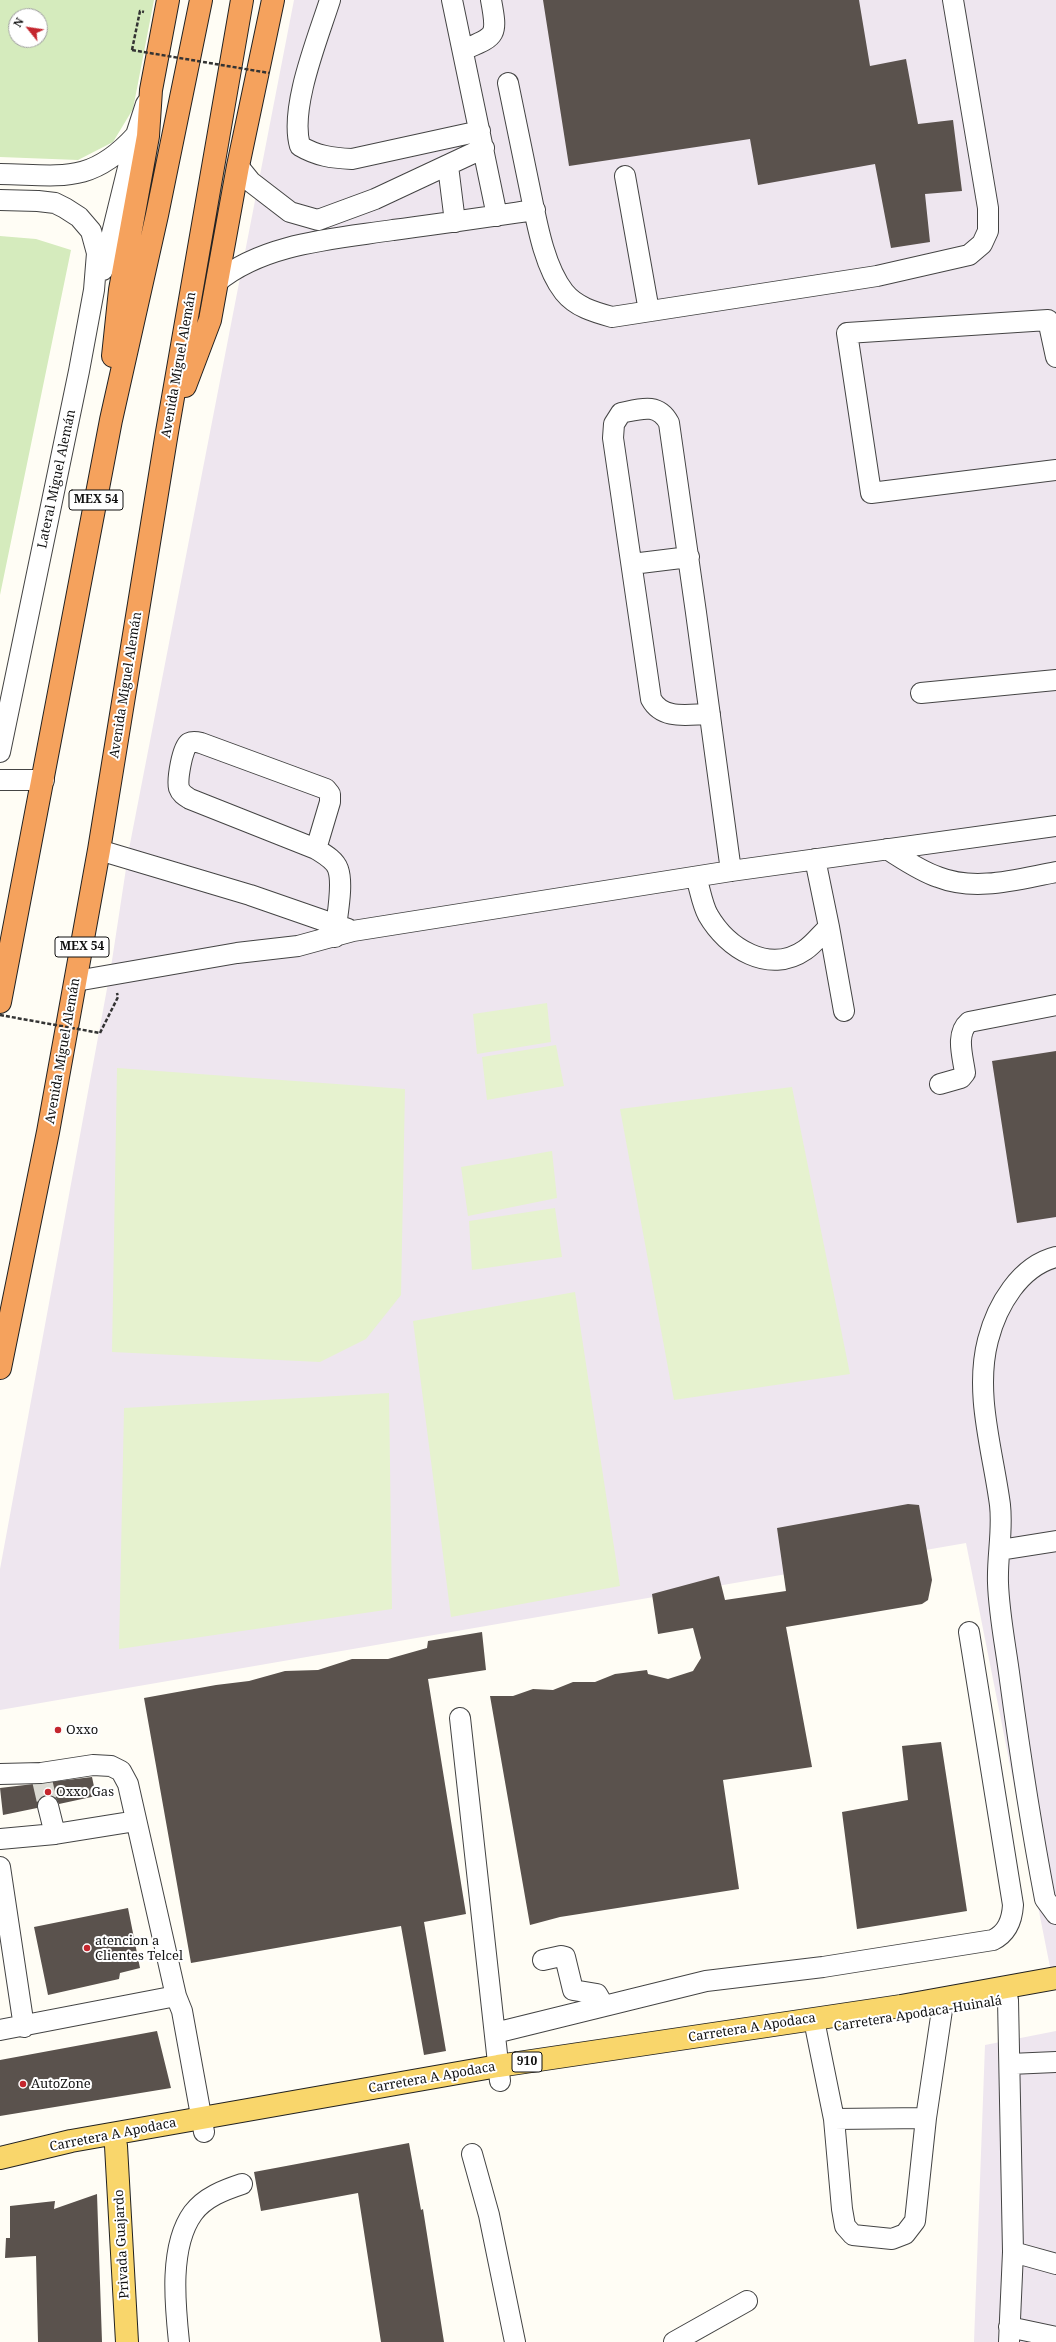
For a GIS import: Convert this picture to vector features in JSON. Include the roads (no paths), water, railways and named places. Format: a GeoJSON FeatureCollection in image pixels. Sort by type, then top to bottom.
{"type":"FeatureCollection","features":[{"type":"Feature","properties":{"kind":"highway"},"geometry":{"type":"LineString","coordinates":[[111,420],[113,361],[120,290],[148,136],[151,90],[168,0]]}},
{"type":"Feature","properties":{"kind":"highway","name":"MEX 54"},"geometry":{"type":"LineString","coordinates":[[0,1002],[44,780],[111,420],[157,215],[201,0]]}},
{"type":"Feature","properties":{"kind":"highway","name":"Avenida Miguel Alemán"},"geometry":{"type":"LineString","coordinates":[[0,1368],[48,1132],[76,981],[99,850],[167,432],[242,0]]}},
{"type":"Feature","properties":{"kind":"highway"},"geometry":{"type":"LineString","coordinates":[[167,432],[210,320],[238,166],[273,0]]}},
{"type":"Feature","properties":{"kind":"main road","name":"Carretera A Apodaca"},"geometry":{"type":"LineString","coordinates":[[499,2073],[901,2006],[1056,1978]]}},
{"type":"Feature","properties":{"kind":"main road","name":"Carretera Apodaca-Huinalá"},"geometry":{"type":"LineString","coordinates":[[0,2170],[116,2146],[203,2125],[499,2073],[816,2030],[1056,1992]]}},
{"type":"Feature","properties":{"kind":"main road","name":"Carretera A Apodaca"},"geometry":{"type":"LineString","coordinates":[[0,2158],[71,2141],[203,2125]]}},
{"type":"Feature","properties":{"kind":"main road","name":"Privada Guajardo"},"geometry":{"type":"LineString","coordinates":[[116,2146],[128,2342]]}},
{"type":"Feature","properties":{"kind":"street"},"geometry":{"type":"LineString","coordinates":[[330,0],[298,108],[296,134],[300,146],[314,154],[331,158],[352,159],[482,139]]}},
{"type":"Feature","properties":{"kind":"street"},"geometry":{"type":"LineString","coordinates":[[452,0],[497,216]]}},
{"type":"Feature","properties":{"kind":"street"},"geometry":{"type":"LineString","coordinates":[[463,50],[489,38],[493,34],[495,20],[491,0]]}},
{"type":"Feature","properties":{"kind":"street"},"geometry":{"type":"LineString","coordinates":[[508,83],[539,233],[552,271],[564,292],[579,305],[592,312],[612,317],[878,276],[969,254],[982,244],[988,231],[988,208],[953,0]]}},
{"type":"Feature","properties":{"kind":"street"},"geometry":{"type":"LineString","coordinates":[[79,371],[136,135],[151,90]]}},
{"type":"Feature","properties":{"kind":"street"},"geometry":{"type":"LineString","coordinates":[[0,174],[70,175],[86,172],[106,163],[136,135]]}},
{"type":"Feature","properties":{"kind":"street"},"geometry":{"type":"LineString","coordinates":[[238,166],[251,182],[290,212],[318,220],[376,199],[448,166],[482,139]]}},
{"type":"Feature","properties":{"kind":"street"},"geometry":{"type":"LineString","coordinates":[[448,166],[455,222]]}},
{"type":"Feature","properties":{"kind":"street"},"geometry":{"type":"LineString","coordinates":[[625,176],[649,311]]}},
{"type":"Feature","properties":{"kind":"street","name":"Lateral Miguel Alemán"},"geometry":{"type":"LineString","coordinates":[[0,200],[55,203],[73,213],[91,231],[97,253],[94,290],[79,371],[0,752]]}},
{"type":"Feature","properties":{"kind":"street"},"geometry":{"type":"LineString","coordinates":[[217,282],[234,268],[257,258],[317,241],[534,210]]}},
{"type":"Feature","properties":{"kind":"street"},"geometry":{"type":"LineString","coordinates":[[317,241],[318,220]]}},
{"type":"Feature","properties":{"kind":"street"},"geometry":{"type":"LineString","coordinates":[[1056,357],[1048,320],[847,333],[871,493],[1056,470]]}},
{"type":"Feature","properties":{"kind":"street"},"geometry":{"type":"LineString","coordinates":[[710,714],[670,715],[660,711],[651,699],[613,438],[614,424],[621,413],[638,409],[656,409],[664,414],[669,423],[689,556],[731,871]]}},
{"type":"Feature","properties":{"kind":"street"},"geometry":{"type":"LineString","coordinates":[[632,564],[689,556]]}},
{"type":"Feature","properties":{"kind":"street"},"geometry":{"type":"LineString","coordinates":[[921,693],[1056,680]]}},
{"type":"Feature","properties":{"kind":"street"},"geometry":{"type":"LineString","coordinates":[[316,849],[330,802],[330,794],[326,789],[201,743],[193,742],[188,744],[184,751],[179,778],[182,793],[190,799],[316,849],[329,858],[338,868],[340,880],[342,930]]}},
{"type":"Feature","properties":{"kind":"street"},"geometry":{"type":"LineString","coordinates":[[0,780],[44,780]]}},
{"type":"Feature","properties":{"kind":"street"},"geometry":{"type":"LineString","coordinates":[[76,981],[237,953],[298,946],[342,930],[731,871],[1056,826]]}},
{"type":"Feature","properties":{"kind":"street"},"geometry":{"type":"LineString","coordinates":[[886,849],[937,877],[965,884],[982,884],[1056,872]]}},
{"type":"Feature","properties":{"kind":"street"},"geometry":{"type":"LineString","coordinates":[[99,850],[250,895],[342,930]]}},
{"type":"Feature","properties":{"kind":"street"},"geometry":{"type":"LineString","coordinates":[[815,859],[844,1011]]}},
{"type":"Feature","properties":{"kind":"street"},"geometry":{"type":"LineString","coordinates":[[696,877],[708,914],[724,937],[751,956],[777,962],[805,951],[829,927]]}},
{"type":"Feature","properties":{"kind":"street"},"geometry":{"type":"LineString","coordinates":[[940,1084],[961,1078],[965,1074],[960,1034],[964,1026],[969,1022],[1056,1005]]}},
{"type":"Feature","properties":{"kind":"street"},"geometry":{"type":"LineString","coordinates":[[1056,1257],[1029,1269],[1019,1279],[999,1313],[988,1340],[984,1364],[984,1402],[1000,1506],[998,1583],[1020,1754],[1045,1898],[1056,1914]]}},
{"type":"Feature","properties":{"kind":"street"},"geometry":{"type":"LineString","coordinates":[[1000,1550],[1056,1541]]}},
{"type":"Feature","properties":{"kind":"street"},"geometry":{"type":"LineString","coordinates":[[495,2033],[706,1981],[823,1968],[993,1940],[1001,1936],[1012,1916],[1013,1905],[969,1632]]}},
{"type":"Feature","properties":{"kind":"street"},"geometry":{"type":"LineString","coordinates":[[460,1718],[499,2073]]}},
{"type":"Feature","properties":{"kind":"street"},"geometry":{"type":"LineString","coordinates":[[0,1774],[41,1777],[93,1765],[111,1766],[121,1770],[128,1784],[176,1996],[182,2011],[203,2125]]}},
{"type":"Feature","properties":{"kind":"street"},"geometry":{"type":"LineString","coordinates":[[48,1806],[55,1834]]}},
{"type":"Feature","properties":{"kind":"street"},"geometry":{"type":"LineString","coordinates":[[0,1839],[55,1834],[136,1821]]}},
{"type":"Feature","properties":{"kind":"street"},"geometry":{"type":"LineString","coordinates":[[0,1867],[24,2026]]}},
{"type":"Feature","properties":{"kind":"street"},"geometry":{"type":"LineString","coordinates":[[543,1960],[561,1956],[565,1957],[573,1990],[597,1994],[604,2006]]}},
{"type":"Feature","properties":{"kind":"street"},"geometry":{"type":"LineString","coordinates":[[0,2030],[176,1996]]}},
{"type":"Feature","properties":{"kind":"street"},"geometry":{"type":"LineString","coordinates":[[1008,2000],[1013,2252],[1009,2335],[1056,2337]]}},
{"type":"Feature","properties":{"kind":"street"},"geometry":{"type":"LineString","coordinates":[[816,2030],[834,2119],[845,2226],[853,2235],[892,2239],[905,2234],[914,2221],[926,2118],[942,2010]]}},
{"type":"Feature","properties":{"kind":"street"},"geometry":{"type":"LineString","coordinates":[[1010,2064],[1056,2062]]}},
{"type":"Feature","properties":{"kind":"street"},"geometry":{"type":"LineString","coordinates":[[834,2119],[926,2118]]}},
{"type":"Feature","properties":{"kind":"street"},"geometry":{"type":"LineString","coordinates":[[472,2154],[489,2215],[515,2342]]}},
{"type":"Feature","properties":{"kind":"street"},"geometry":{"type":"LineString","coordinates":[[179,2342],[176,2283],[177,2261],[183,2234],[193,2213],[200,2206],[218,2193],[242,2184]]}},
{"type":"Feature","properties":{"kind":"street"},"geometry":{"type":"LineString","coordinates":[[1013,2252],[1056,2264]]}},
{"type":"Feature","properties":{"kind":"street"},"geometry":{"type":"LineString","coordinates":[[674,2342],[747,2300]]}},
{"type":"Feature","properties":{"kind":"tunnel"},"geometry":{"type":"LineString","coordinates":[[42,1780],[48,1806]]}},
{"type":"Feature","properties":{"kind":"place","name":"Oxxo"},"geometry":{"type":"Point","coordinates":[58,1730]}},
{"type":"Feature","properties":{"kind":"place","name":"Oxxo Gas"},"geometry":{"type":"Point","coordinates":[48,1792]}},
{"type":"Feature","properties":{"kind":"place","name":"atencion a Clientes Telcel"},"geometry":{"type":"Point","coordinates":[87,1948]}},
{"type":"Feature","properties":{"kind":"place","name":"AutoZone"},"geometry":{"type":"Point","coordinates":[23,2084]}}]}
